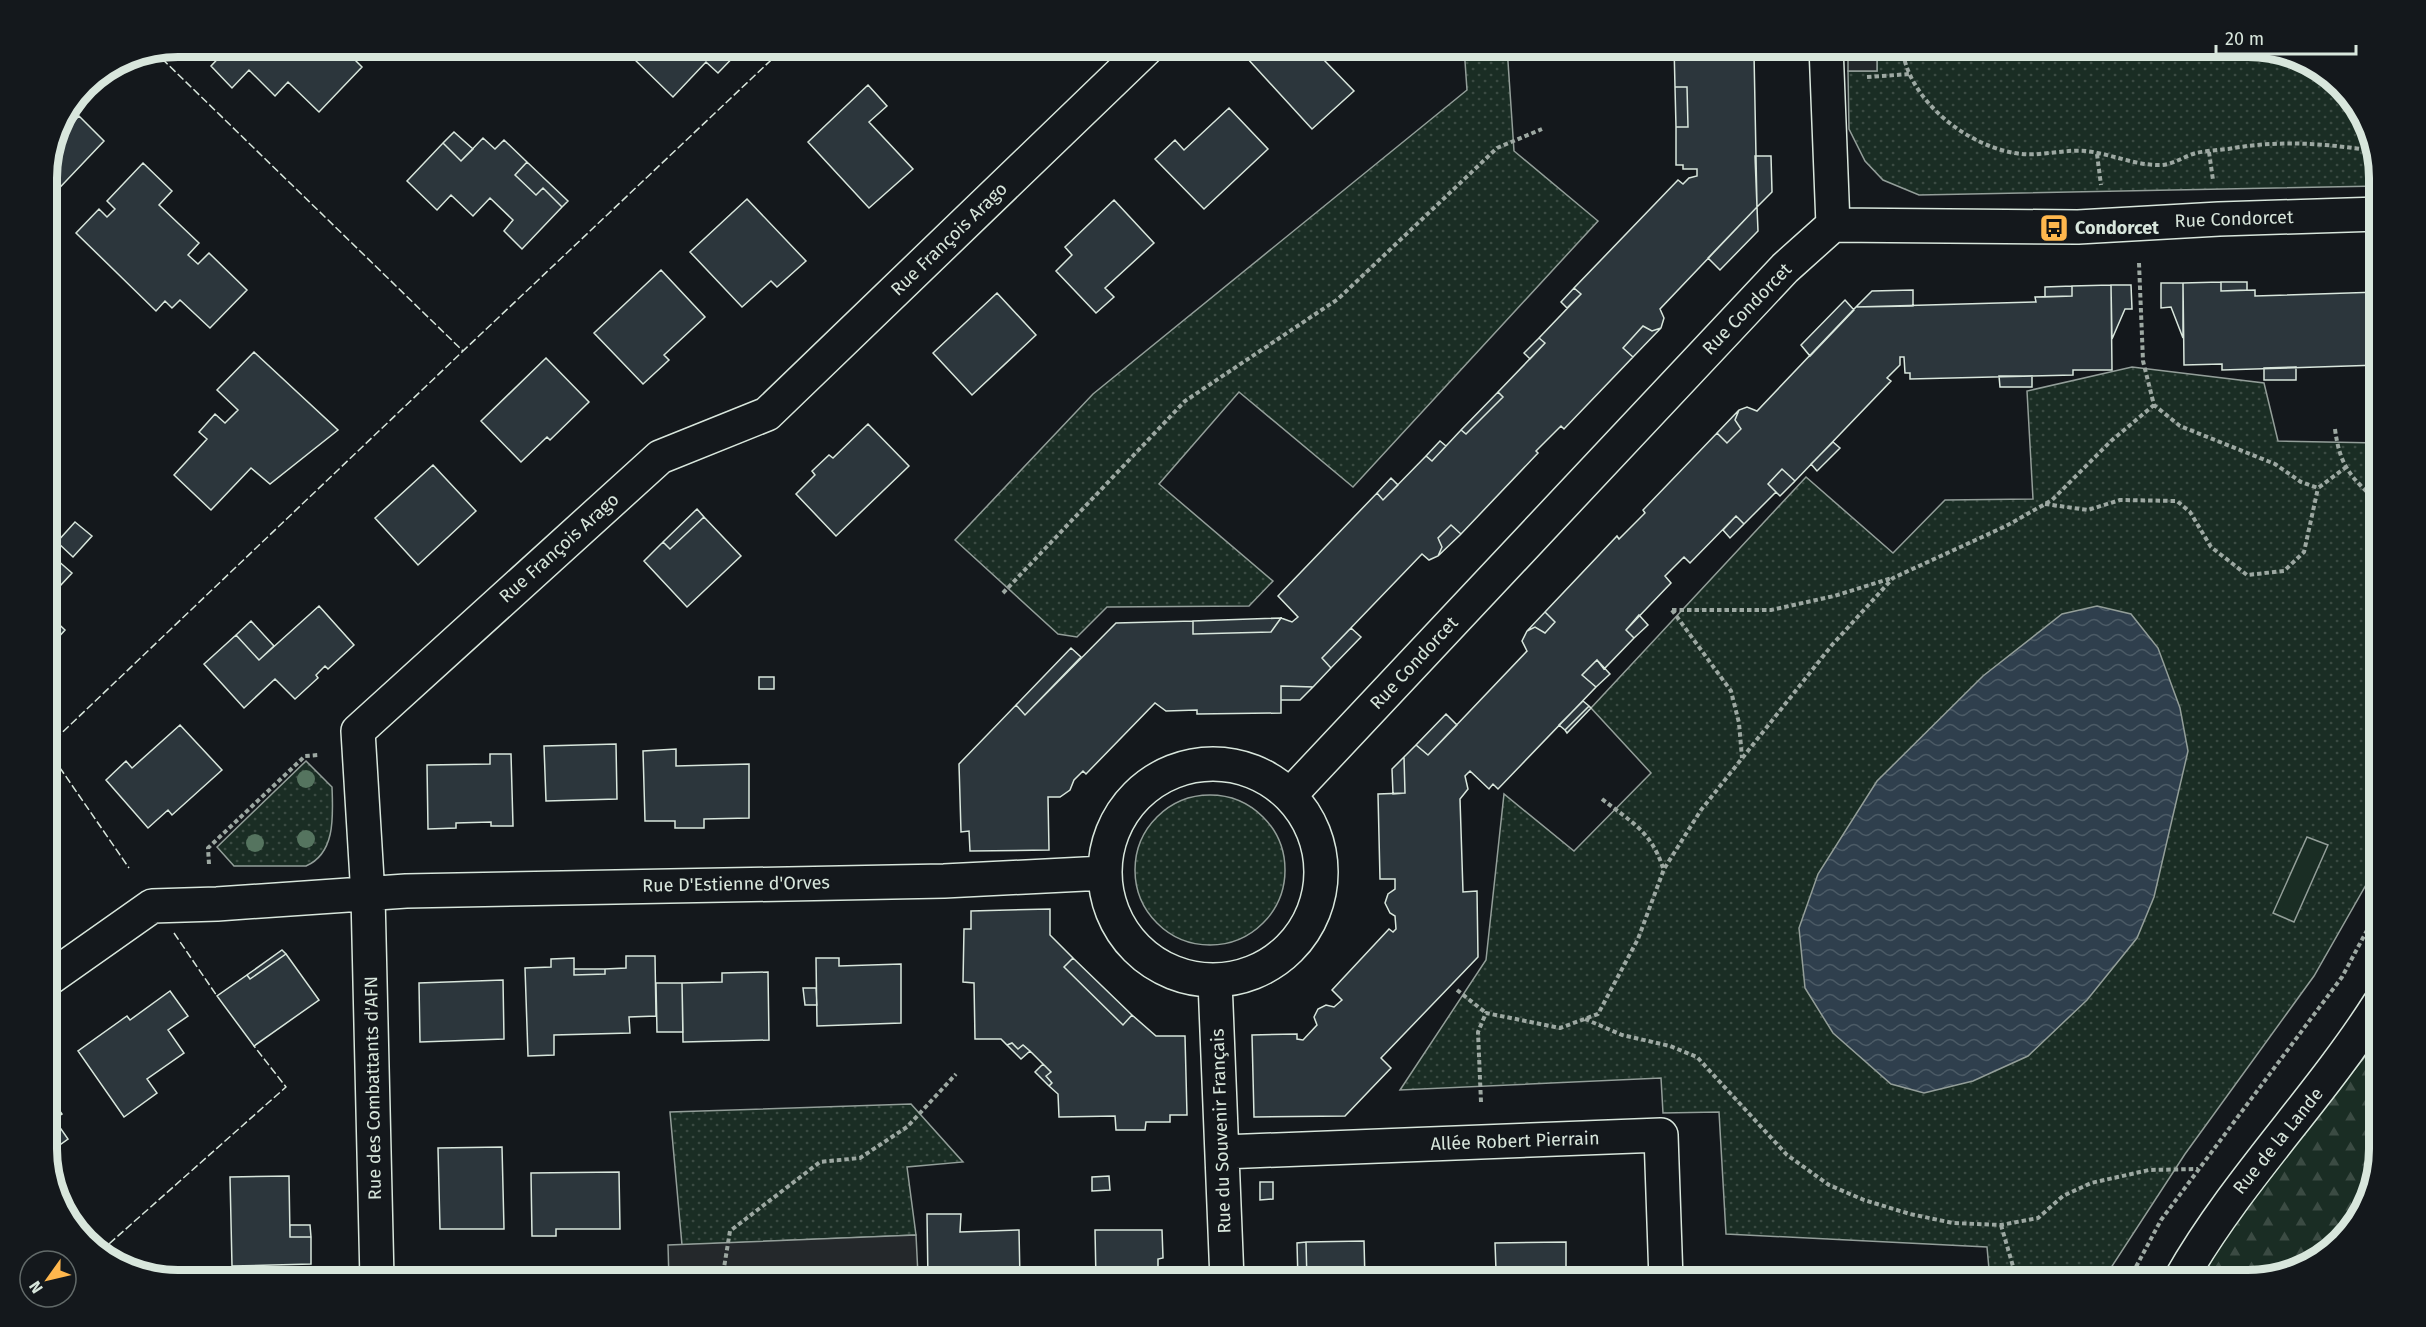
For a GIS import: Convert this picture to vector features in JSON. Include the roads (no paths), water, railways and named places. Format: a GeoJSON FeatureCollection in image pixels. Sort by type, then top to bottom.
{"type":"FeatureCollection","features":[{"type":"Feature","properties":{"kind":"street","name":"Rue François Arago"},"geometry":{"type":"LineString","coordinates":[[368,896],[358,731],[660,457],[767,414],[1138,57]]}},
{"type":"Feature","properties":{"kind":"street"},"geometry":{"type":"LineString","coordinates":[[1826,57],[1833,225]]}},
{"type":"Feature","properties":{"kind":"street","name":"Rue Condorcet"},"geometry":{"type":"LineString","coordinates":[[1290,795],[1785,268],[1833,225],[2078,227],[2369,214]]}},
{"type":"Feature","properties":{"kind":"street"},"geometry":{"type":"LineString","coordinates":[[1212,763],[1255,771],[1290,795],[1311,824],[1314,832],[1321,858],[1320,894],[1306,928],[1282,956],[1251,974],[1215,981],[1173,974],[1137,950],[1113,915],[1104,873],[1112,831],[1135,795],[1170,771],[1212,763]]}},
{"type":"Feature","properties":{"kind":"street","name":"Rue D'Estienne d'Orves"},"geometry":{"type":"LineString","coordinates":[[368,896],[406,891],[944,881],[1104,873]]}},
{"type":"Feature","properties":{"kind":"street"},"geometry":{"type":"LineString","coordinates":[[57,973],[152,906],[368,896]]}},
{"type":"Feature","properties":{"kind":"street","name":"Rue des Combattants d'AFN"},"geometry":{"type":"LineString","coordinates":[[368,896],[377,1270]]}},
{"type":"Feature","properties":{"kind":"street","name":"Rue du Souvenir Français"},"geometry":{"type":"LineString","coordinates":[[1215,981],[1227,1270]]}},
{"type":"Feature","properties":{"kind":"street","name":"Rue de la Lande"},"geometry":{"type":"LineString","coordinates":[[2186,1270],[2204,1239],[2243,1184],[2348,1054],[2369,1020]]}},
{"type":"Feature","properties":{"kind":"street","name":"Allée Robert Pierrain"},"geometry":{"type":"LineString","coordinates":[[1222,1152],[1661,1135],[1666,1270]]}},
{"type":"Feature","properties":{"kind":"water"},"geometry":{"type":"Polygon","coordinates":[[[2097,606],[2131,614],[2158,648],[2180,708],[2188,751],[2154,897],[2137,938],[2087,1000],[2028,1056],[1973,1081],[1924,1093],[1891,1084],[1833,1033],[1805,988],[1799,928],[1818,874],[1877,781],[1983,676],[2062,614],[2097,606]]]}},
{"type":"Feature","properties":{"kind":"place","name":"Condorcet"},"geometry":{"type":"Point","coordinates":[2054,228]}}]}
